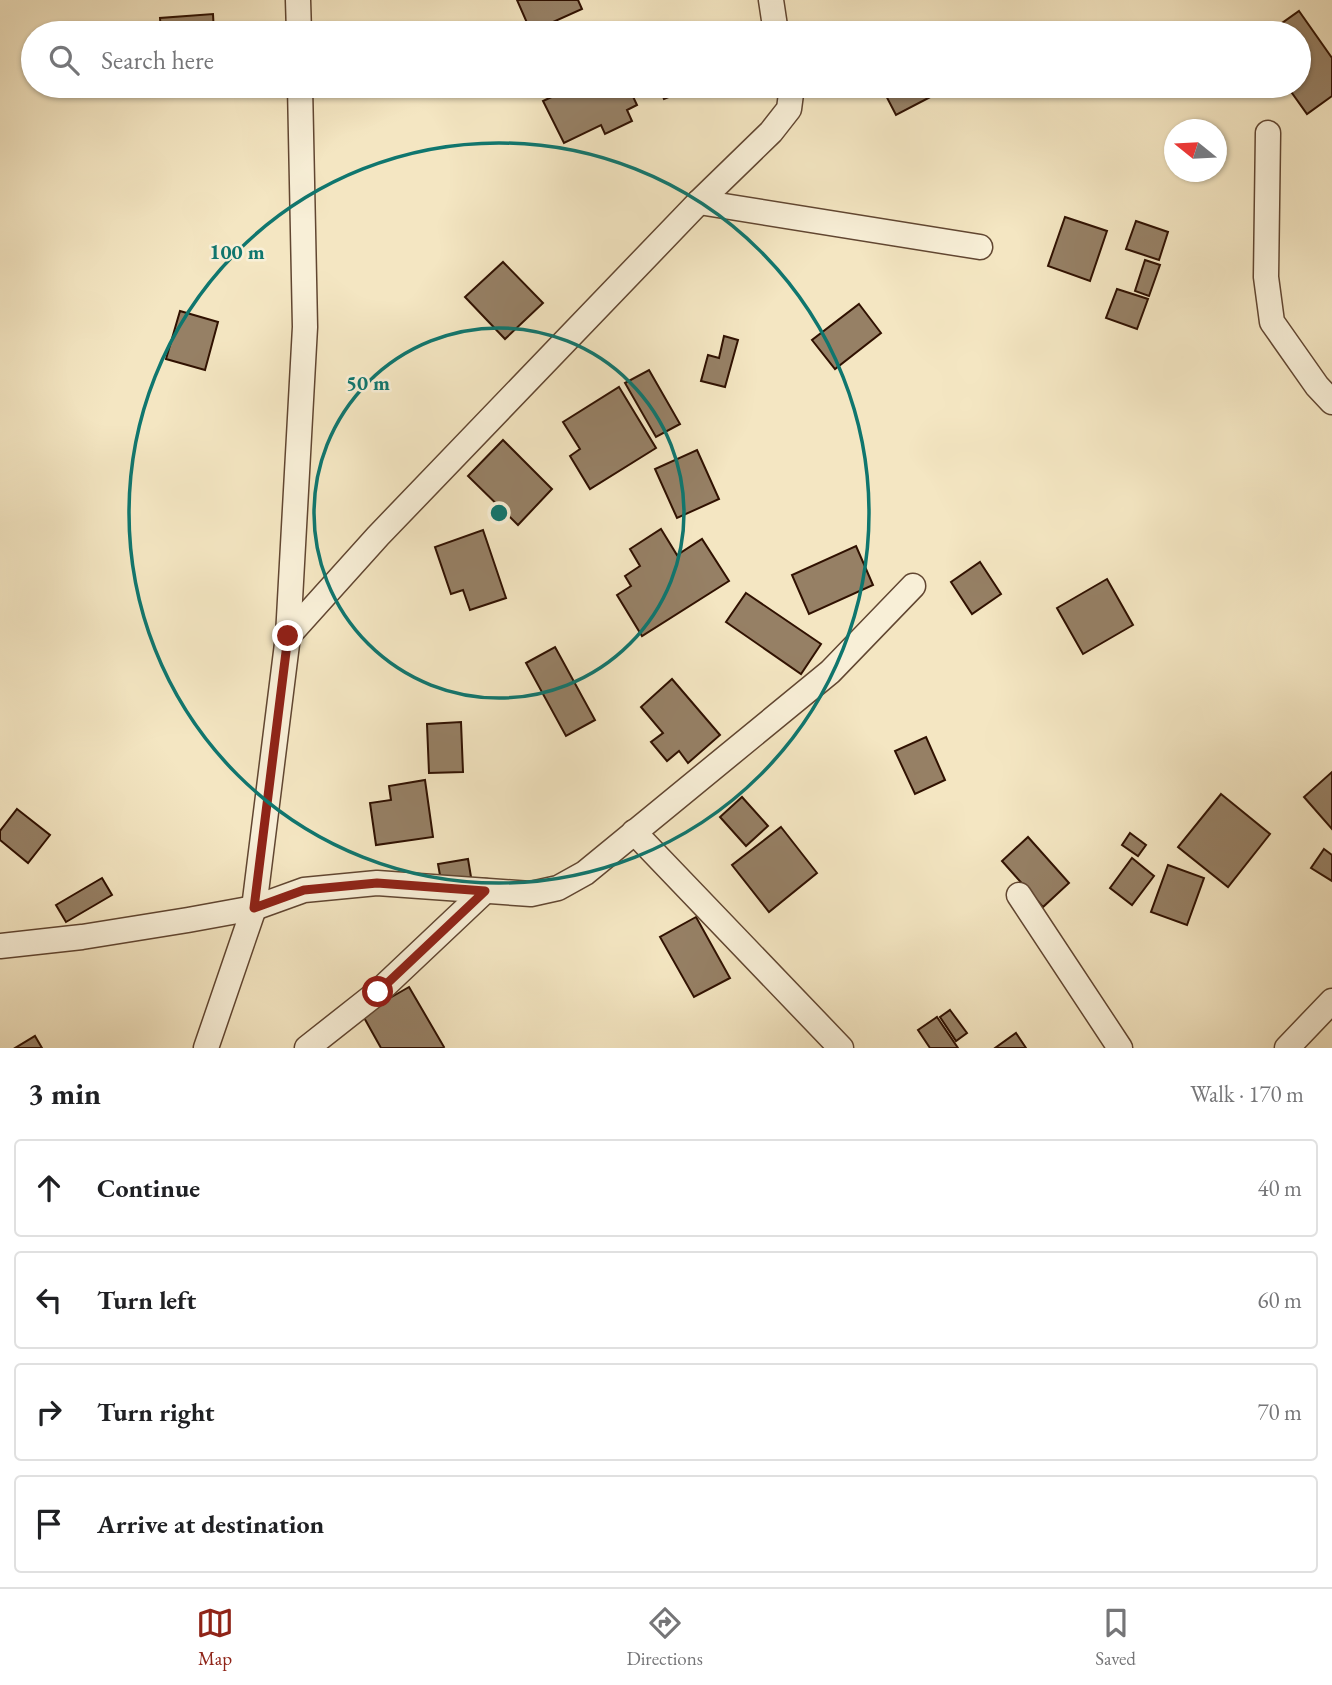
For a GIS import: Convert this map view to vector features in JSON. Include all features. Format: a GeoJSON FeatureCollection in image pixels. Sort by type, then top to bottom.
{"type":"FeatureCollection","features":[{"type":"Feature","properties":{"kind":"street"},"geometry":{"type":"LineString","coordinates":[[298,0],[299,21]]}},
{"type":"Feature","properties":{"kind":"street"},"geometry":{"type":"LineString","coordinates":[[771,0],[774,21]]}},
{"type":"Feature","properties":{"kind":"street"},"geometry":{"type":"LineString","coordinates":[[206,1048],[254,908],[288,636],[305,327],[300,98]]}},
{"type":"Feature","properties":{"kind":"street"},"geometry":{"type":"LineString","coordinates":[[288,636],[378,536],[699,202],[771,132],[789,109],[790,98]]}},
{"type":"Feature","properties":{"kind":"street"},"geometry":{"type":"LineString","coordinates":[[1268,133],[1266,277],[1272,322],[1317,386],[1332,402]]}},
{"type":"Feature","properties":{"kind":"street"},"geometry":{"type":"LineString","coordinates":[[699,202],[980,247]]}},
{"type":"Feature","properties":{"kind":"street"},"geometry":{"type":"LineString","coordinates":[[0,946],[82,937],[254,908],[304,890],[377,883],[531,894],[558,888],[585,873],[830,672],[913,586]]}},
{"type":"Feature","properties":{"kind":"street"},"geometry":{"type":"LineString","coordinates":[[634,832],[841,1048]]}},
{"type":"Feature","properties":{"kind":"street"},"geometry":{"type":"LineString","coordinates":[[307,1048],[378,992],[485,891]]}},
{"type":"Feature","properties":{"kind":"street"},"geometry":{"type":"LineString","coordinates":[[1019,895],[1120,1048]]}},
{"type":"Feature","properties":{"kind":"street"},"geometry":{"type":"LineString","coordinates":[[1287,1048],[1332,1001]]}},
{"type":"Feature","properties":{"kind":"building"},"geometry":{"type":"Polygon","coordinates":[[[517,0],[578,0],[582,9],[555,21],[526,21],[517,0]]]}},
{"type":"Feature","properties":{"kind":"building"},"geometry":{"type":"Polygon","coordinates":[[[1299,11],[1306,21],[1285,21],[1299,11]]]}},
{"type":"Feature","properties":{"kind":"building"},"geometry":{"type":"Polygon","coordinates":[[[213,14],[213,21],[160,21],[160,18],[213,14]]]}},
{"type":"Feature","properties":{"kind":"building"},"geometry":{"type":"Polygon","coordinates":[[[1311,28],[1332,58],[1332,96],[1307,114],[1296,98],[1311,98],[1311,28]]]}},
{"type":"Feature","properties":{"kind":"building"},"geometry":{"type":"Polygon","coordinates":[[[549,98],[634,98],[637,105],[627,110],[632,121],[605,134],[601,125],[564,143],[543,101],[549,98]]]}},
{"type":"Feature","properties":{"kind":"building"},"geometry":{"type":"Polygon","coordinates":[[[887,98],[928,98],[896,115],[887,98]]]}},
{"type":"Feature","properties":{"kind":"building"},"geometry":{"type":"Polygon","coordinates":[[[1065,217],[1107,231],[1090,281],[1048,266],[1065,217]]]}},
{"type":"Feature","properties":{"kind":"building"},"geometry":{"type":"Polygon","coordinates":[[[1136,221],[1168,232],[1159,260],[1126,249],[1136,221]]]}},
{"type":"Feature","properties":{"kind":"building"},"geometry":{"type":"Polygon","coordinates":[[[1145,260],[1160,265],[1149,296],[1135,291],[1145,260]]]}},
{"type":"Feature","properties":{"kind":"building"},"geometry":{"type":"Polygon","coordinates":[[[503,262],[543,303],[505,339],[465,297],[503,262]]]}},
{"type":"Feature","properties":{"kind":"building"},"geometry":{"type":"Polygon","coordinates":[[[1117,289],[1148,299],[1137,329],[1106,318],[1117,289]]]}},
{"type":"Feature","properties":{"kind":"building"},"geometry":{"type":"Polygon","coordinates":[[[859,304],[881,333],[835,369],[812,340],[859,304]]]}},
{"type":"Feature","properties":{"kind":"building"},"geometry":{"type":"Polygon","coordinates":[[[180,311],[218,322],[205,370],[166,359],[180,311]]]}},
{"type":"Feature","properties":{"kind":"building"},"geometry":{"type":"Polygon","coordinates":[[[724,336],[738,340],[725,387],[701,381],[708,355],[719,358],[724,336]]]}},
{"type":"Feature","properties":{"kind":"building"},"geometry":{"type":"Polygon","coordinates":[[[649,370],[680,424],[656,437],[625,383],[649,370]]]}},
{"type":"Feature","properties":{"kind":"building"},"geometry":{"type":"Polygon","coordinates":[[[619,387],[656,448],[590,489],[570,456],[580,449],[563,422],[619,387]]]}},
{"type":"Feature","properties":{"kind":"building"},"geometry":{"type":"Polygon","coordinates":[[[503,440],[552,489],[518,525],[468,476],[503,440]]]}},
{"type":"Feature","properties":{"kind":"building"},"geometry":{"type":"Polygon","coordinates":[[[697,450],[719,499],[677,518],[655,469],[697,450]]]}},
{"type":"Feature","properties":{"kind":"building"},"geometry":{"type":"Polygon","coordinates":[[[661,529],[677,555],[702,539],[729,581],[642,636],[617,595],[631,586],[625,576],[640,566],[630,549],[661,529]]]}},
{"type":"Feature","properties":{"kind":"building"},"geometry":{"type":"Polygon","coordinates":[[[483,530],[506,598],[470,610],[463,590],[451,594],[435,547],[483,530]]]}},
{"type":"Feature","properties":{"kind":"building"},"geometry":{"type":"Polygon","coordinates":[[[856,546],[873,585],[809,614],[792,575],[856,546]]]}},
{"type":"Feature","properties":{"kind":"building"},"geometry":{"type":"Polygon","coordinates":[[[980,562],[1001,594],[972,614],[951,582],[980,562]]]}},
{"type":"Feature","properties":{"kind":"building"},"geometry":{"type":"Polygon","coordinates":[[[1107,579],[1133,625],[1083,654],[1057,608],[1107,579]]]}},
{"type":"Feature","properties":{"kind":"building"},"geometry":{"type":"Polygon","coordinates":[[[746,593],[821,644],[801,674],[726,622],[746,593]]]}},
{"type":"Feature","properties":{"kind":"building"},"geometry":{"type":"Polygon","coordinates":[[[555,647],[595,720],[566,736],[526,663],[555,647]]]}},
{"type":"Feature","properties":{"kind":"building"},"geometry":{"type":"Polygon","coordinates":[[[672,679],[720,735],[688,763],[679,751],[667,761],[651,742],[663,733],[641,707],[672,679]]]}},
{"type":"Feature","properties":{"kind":"building"},"geometry":{"type":"Polygon","coordinates":[[[461,722],[463,772],[429,773],[427,724],[461,722]]]}},
{"type":"Feature","properties":{"kind":"building"},"geometry":{"type":"Polygon","coordinates":[[[926,737],[945,780],[915,794],[895,751],[926,737]]]}},
{"type":"Feature","properties":{"kind":"building"},"geometry":{"type":"Polygon","coordinates":[[[1332,772],[1332,829],[1304,797],[1332,772]]]}},
{"type":"Feature","properties":{"kind":"building"},"geometry":{"type":"Polygon","coordinates":[[[425,780],[433,837],[376,845],[370,803],[391,800],[389,786],[425,780]]]}},
{"type":"Feature","properties":{"kind":"building"},"geometry":{"type":"Polygon","coordinates":[[[1221,794],[1270,834],[1228,887],[1178,847],[1221,794]]]}},
{"type":"Feature","properties":{"kind":"building"},"geometry":{"type":"Polygon","coordinates":[[[742,797],[768,826],[746,846],[720,817],[742,797]]]}},
{"type":"Feature","properties":{"kind":"building"},"geometry":{"type":"Polygon","coordinates":[[[17,809],[50,835],[28,863],[0,840],[0,831],[17,809]]]}},
{"type":"Feature","properties":{"kind":"building"},"geometry":{"type":"Polygon","coordinates":[[[781,827],[817,873],[769,912],[732,865],[781,827]]]}},
{"type":"Feature","properties":{"kind":"building"},"geometry":{"type":"Polygon","coordinates":[[[1130,833],[1146,845],[1138,856],[1122,845],[1130,833]]]}},
{"type":"Feature","properties":{"kind":"building"},"geometry":{"type":"Polygon","coordinates":[[[1028,837],[1069,883],[1043,907],[1002,861],[1028,837]]]}},
{"type":"Feature","properties":{"kind":"building"},"geometry":{"type":"Polygon","coordinates":[[[1324,849],[1332,855],[1332,881],[1311,868],[1324,849]]]}},
{"type":"Feature","properties":{"kind":"building"},"geometry":{"type":"Polygon","coordinates":[[[1132,858],[1154,876],[1132,905],[1110,888],[1132,858]]]}},
{"type":"Feature","properties":{"kind":"building"},"geometry":{"type":"Polygon","coordinates":[[[468,859],[471,877],[441,881],[438,864],[468,859]]]}},
{"type":"Feature","properties":{"kind":"building"},"geometry":{"type":"Polygon","coordinates":[[[1168,865],[1204,878],[1187,925],[1151,912],[1168,865]]]}},
{"type":"Feature","properties":{"kind":"building"},"geometry":{"type":"Polygon","coordinates":[[[102,878],[112,895],[66,922],[56,905],[102,878]]]}},
{"type":"Feature","properties":{"kind":"building"},"geometry":{"type":"Polygon","coordinates":[[[696,917],[730,978],[694,997],[660,937],[696,917]]]}},
{"type":"Feature","properties":{"kind":"building"},"geometry":{"type":"Polygon","coordinates":[[[409,987],[443,1048],[381,1048],[362,1014],[409,987]]]}},
{"type":"Feature","properties":{"kind":"building"},"geometry":{"type":"Polygon","coordinates":[[[950,1010],[967,1033],[956,1041],[940,1017],[950,1010]]]}},
{"type":"Feature","properties":{"kind":"building"},"geometry":{"type":"Polygon","coordinates":[[[937,1017],[958,1048],[930,1048],[918,1030],[937,1017]]]}},
{"type":"Feature","properties":{"kind":"building"},"geometry":{"type":"Polygon","coordinates":[[[1016,1033],[1026,1048],[995,1048],[1016,1033]]]}},
{"type":"Feature","properties":{"kind":"building"},"geometry":{"type":"Polygon","coordinates":[[[35,1036],[42,1048],[15,1048],[35,1036]]]}},
{"type":"Feature","properties":{"kind":"route"},"geometry":{"type":"LineString","coordinates":[[288,636],[254,908],[304,890],[377,883],[485,891],[378,992]]}}]}
